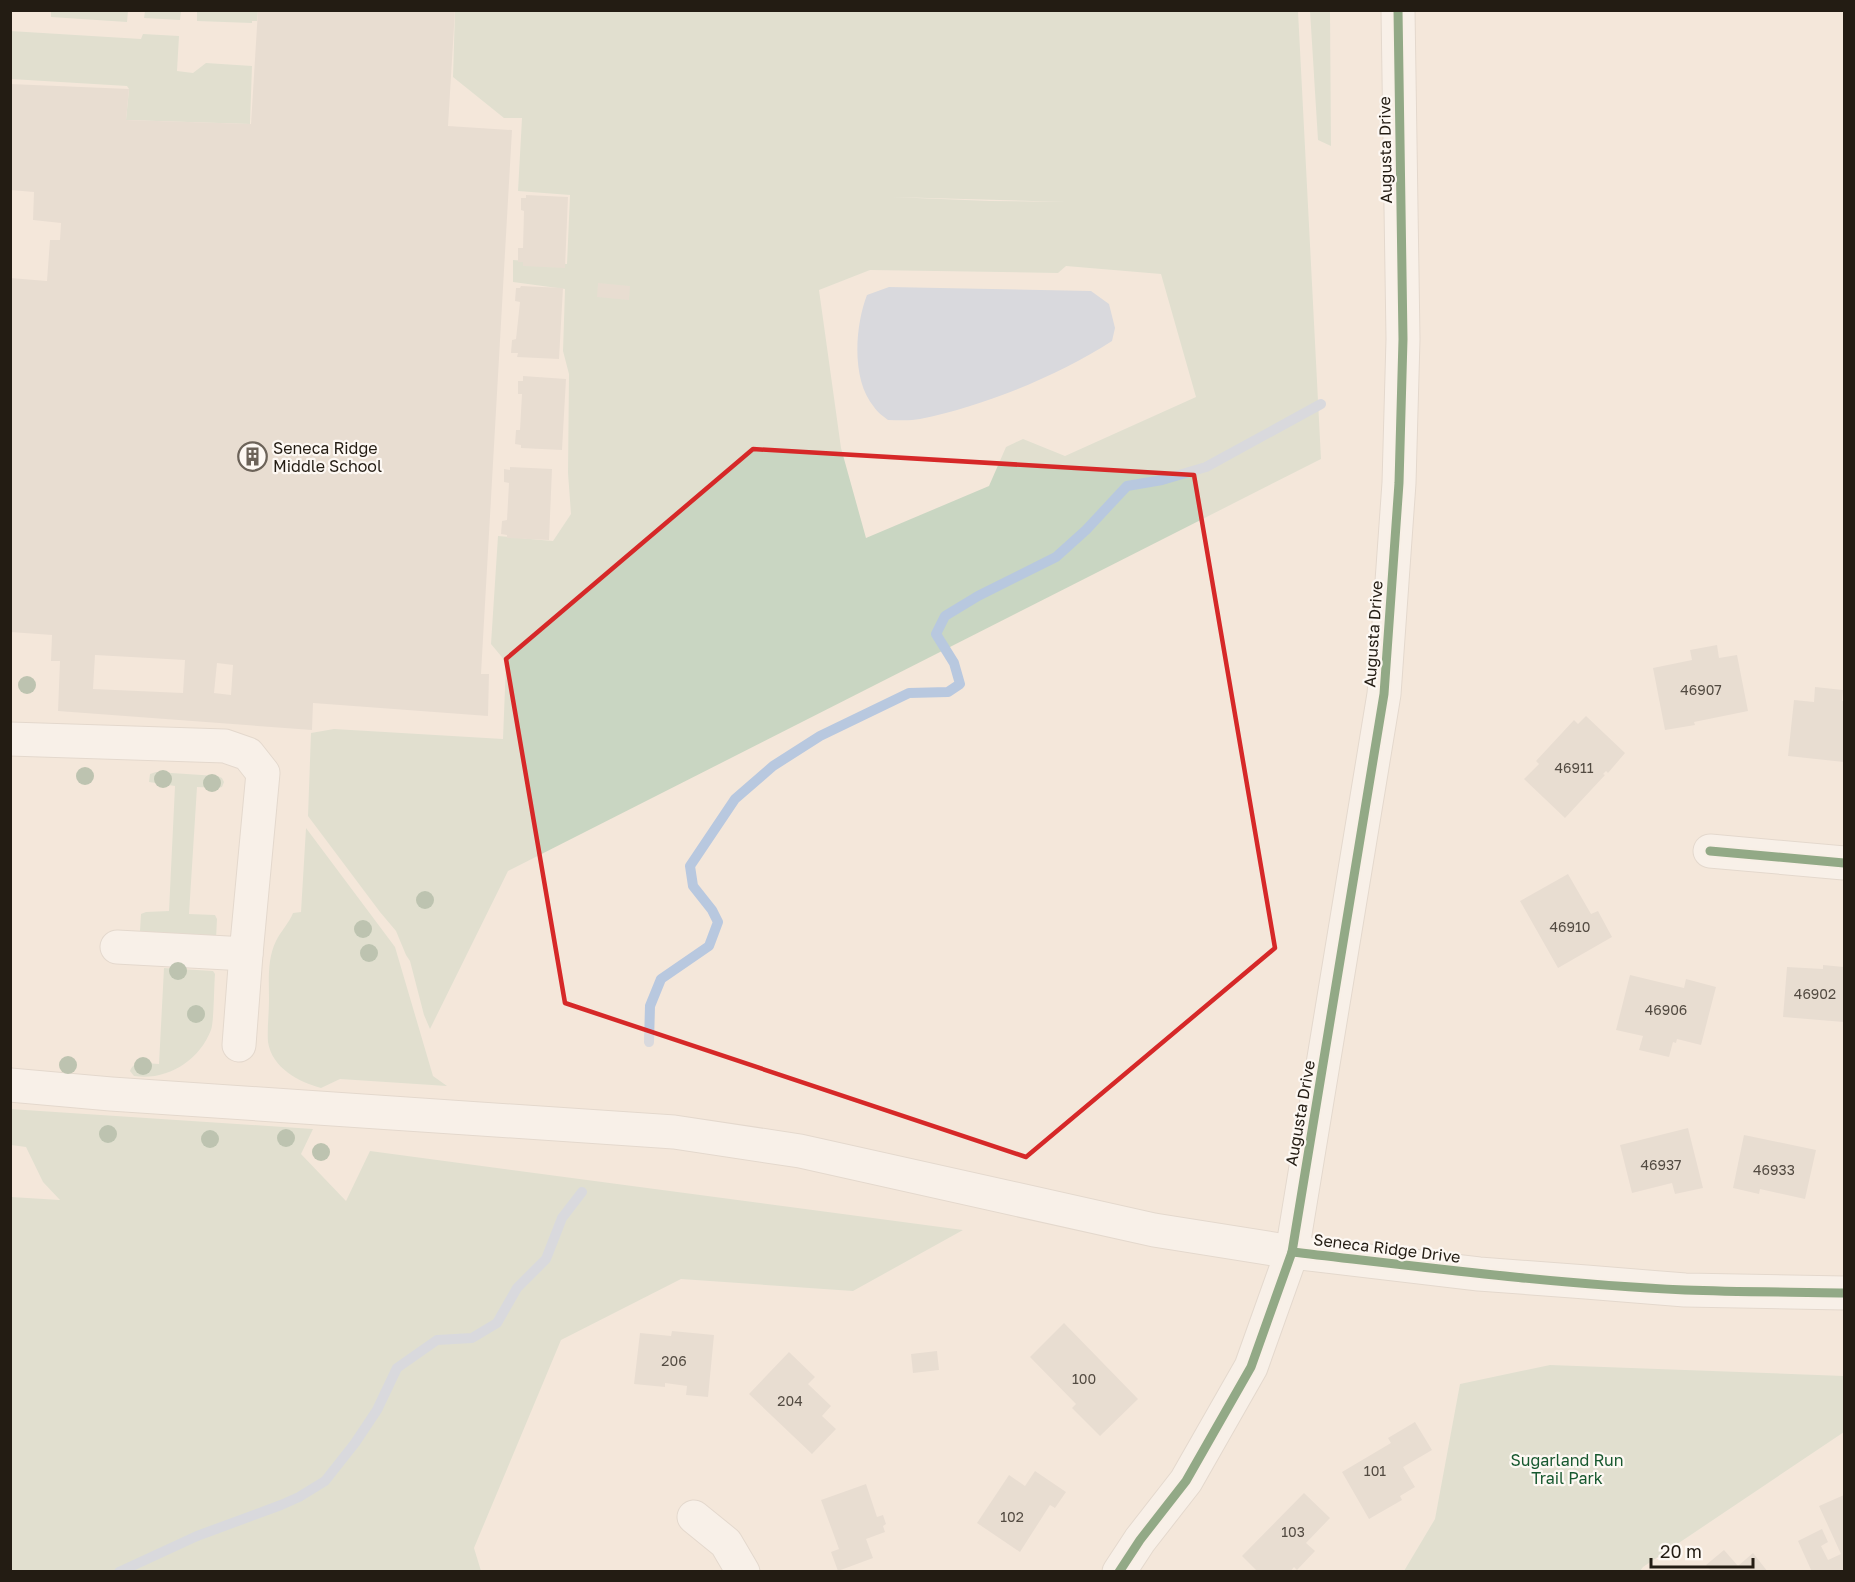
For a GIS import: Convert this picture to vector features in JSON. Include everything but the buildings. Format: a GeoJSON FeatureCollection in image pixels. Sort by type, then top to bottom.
{"type":"FeatureCollection","features":[{"type":"Feature","properties":{"kind":"street","name":"Augusta Drive"},"geometry":{"type":"LineString","coordinates":[[1292,1252],[1384,694],[1399,483],[1403,339],[1398,10]]}},
{"type":"Feature","properties":{"kind":"street"},"geometry":{"type":"LineString","coordinates":[[10,739],[225,746],[248,754],[263,772],[239,1045]]}},
{"type":"Feature","properties":{"kind":"street"},"geometry":{"type":"LineString","coordinates":[[1710,851],[1845,863]]}},
{"type":"Feature","properties":{"kind":"street"},"geometry":{"type":"LineString","coordinates":[[117,947],[246,954]]}},
{"type":"Feature","properties":{"kind":"street"},"geometry":{"type":"LineString","coordinates":[[16,1086],[674,1132],[800,1151],[1154,1230],[1292,1252]]}},
{"type":"Feature","properties":{"kind":"street","name":"Seneca Ridge Drive"},"geometry":{"type":"LineString","coordinates":[[1119,1572],[1140,1540],[1186,1481],[1251,1367],[1292,1252],[1479,1274],[1685,1290],[1845,1293]]}},
{"type":"Feature","properties":{"kind":"street"},"geometry":{"type":"LineString","coordinates":[[694,1517],[726,1543],[743,1572]]}},
{"type":"Feature","properties":{"kind":"highlighted area"},"geometry":{"type":"Polygon","coordinates":[[[753,449],[1194,475],[1275,948],[1026,1157],[565,1003],[506,659],[753,449]]]}},
{"type":"Feature","properties":{"kind":"green space"},"geometry":{"type":"Polygon","coordinates":[[[51,11],[128,11],[127,22],[51,17],[51,11]]]}},
{"type":"Feature","properties":{"kind":"green space"},"geometry":{"type":"Polygon","coordinates":[[[145,11],[181,11],[180,20],[144,18],[145,11]]]}},
{"type":"Feature","properties":{"kind":"green space"},"geometry":{"type":"Polygon","coordinates":[[[197,11],[258,11],[257,21],[252,21],[252,23],[197,21],[197,11]]]}},
{"type":"Feature","properties":{"kind":"green space"},"geometry":{"type":"Polygon","coordinates":[[[455,11],[1298,11],[1321,459],[508,871],[430,1029],[424,1015],[410,961],[396,931],[308,816],[311,733],[334,729],[503,739],[506,662],[491,644],[498,536],[553,541],[571,514],[568,473],[569,374],[563,351],[565,289],[513,282],[513,260],[567,264],[570,195],[518,191],[522,118],[504,118],[453,77],[455,11]],[[892,197],[990,201],[1067,202],[892,197]],[[1066,266],[1058,273],[870,270],[819,290],[841,448],[866,538],[989,486],[1006,447],[1023,439],[1065,456],[1196,397],[1161,274],[1066,266]]]}},
{"type":"Feature","properties":{"kind":"green space"},"geometry":{"type":"Polygon","coordinates":[[[1310,11],[1330,11],[1331,146],[1318,140],[1310,11]]]}},
{"type":"Feature","properties":{"kind":"green space"},"geometry":{"type":"Polygon","coordinates":[[[10,31],[141,39],[143,34],[179,36],[177,71],[193,73],[206,63],[252,66],[250,124],[126,120],[129,89],[127,86],[11,79],[10,31]]]}},
{"type":"Feature","properties":{"kind":"green space"},"geometry":{"type":"Polygon","coordinates":[[[156,772],[217,776],[224,782],[222,787],[218,788],[197,787],[189,914],[215,915],[217,919],[216,939],[144,936],[140,931],[141,914],[169,911],[175,786],[149,782],[150,774],[156,772]]]}},
{"type":"Feature","properties":{"kind":"green space"},"geometry":{"type":"Polygon","coordinates":[[[306,828],[395,947],[433,1076],[447,1086],[340,1079],[321,1088],[288,1073],[275,1059],[268,1042],[270,963],[276,941],[293,913],[301,912],[306,828]]]}},
{"type":"Feature","properties":{"kind":"green space"},"geometry":{"type":"Polygon","coordinates":[[[164,968],[213,971],[215,974],[211,1030],[199,1051],[170,1072],[146,1077],[134,1076],[130,1071],[135,1065],[159,1064],[164,968]]]}},
{"type":"Feature","properties":{"kind":"green space"},"geometry":{"type":"Polygon","coordinates":[[[10,1109],[313,1129],[301,1154],[346,1201],[370,1151],[963,1230],[853,1291],[681,1279],[561,1340],[474,1548],[481,1571],[11,1571],[11,1197],[60,1200],[43,1182],[26,1147],[11,1145],[10,1109]]]}},
{"type":"Feature","properties":{"kind":"green space","name":"Sugarland Run Trail Park"},"geometry":{"type":"Polygon","coordinates":[[[1550,1365],[1844,1376],[1844,1432],[1640,1571],[1404,1571],[1435,1519],[1460,1384],[1550,1365]]]}},
{"type":"Feature","properties":{"kind":"water"},"geometry":{"type":"Polygon","coordinates":[[[889,287],[1091,291],[1109,304],[1115,328],[1112,341],[1068,366],[1020,388],[969,406],[916,420],[888,420],[877,411],[867,396],[857,352],[860,322],[867,295],[889,287]]]}},
{"type":"Feature","properties":{"kind":"waterway"},"geometry":{"type":"LineString","coordinates":[[649,1042],[650,1006],[661,979],[709,946],[718,922],[712,910],[693,886],[690,866],[735,799],[773,766],[820,736],[909,693],[948,692],[960,684],[954,663],[936,634],[945,616],[978,596],[1056,557],[1086,530],[1127,486],[1162,480],[1206,467],[1321,404]]}},
{"type":"Feature","properties":{"kind":"waterway"},"geometry":{"type":"LineString","coordinates":[[119,1572],[197,1536],[281,1505],[325,1481],[377,1410],[397,1368],[437,1340],[472,1338],[497,1323],[517,1288],[546,1259],[562,1218],[582,1192]]}},
{"type":"Feature","properties":{"kind":"cycle path"},"geometry":{"type":"LineString","coordinates":[[1119,1572],[1140,1540],[1186,1481],[1251,1367],[1292,1252],[1384,694],[1399,483],[1403,339],[1398,10]]}},
{"type":"Feature","properties":{"kind":"cycle path"},"geometry":{"type":"LineString","coordinates":[[1710,851],[1844,863]]}},
{"type":"Feature","properties":{"kind":"cycle path"},"geometry":{"type":"LineString","coordinates":[[1292,1252],[1587,1284],[1685,1290],[1844,1293]]}},
{"type":"Feature","properties":{"kind":"place","name":"Seneca Ridge Middle School"},"geometry":{"type":"Point","coordinates":[252,457]}}]}
